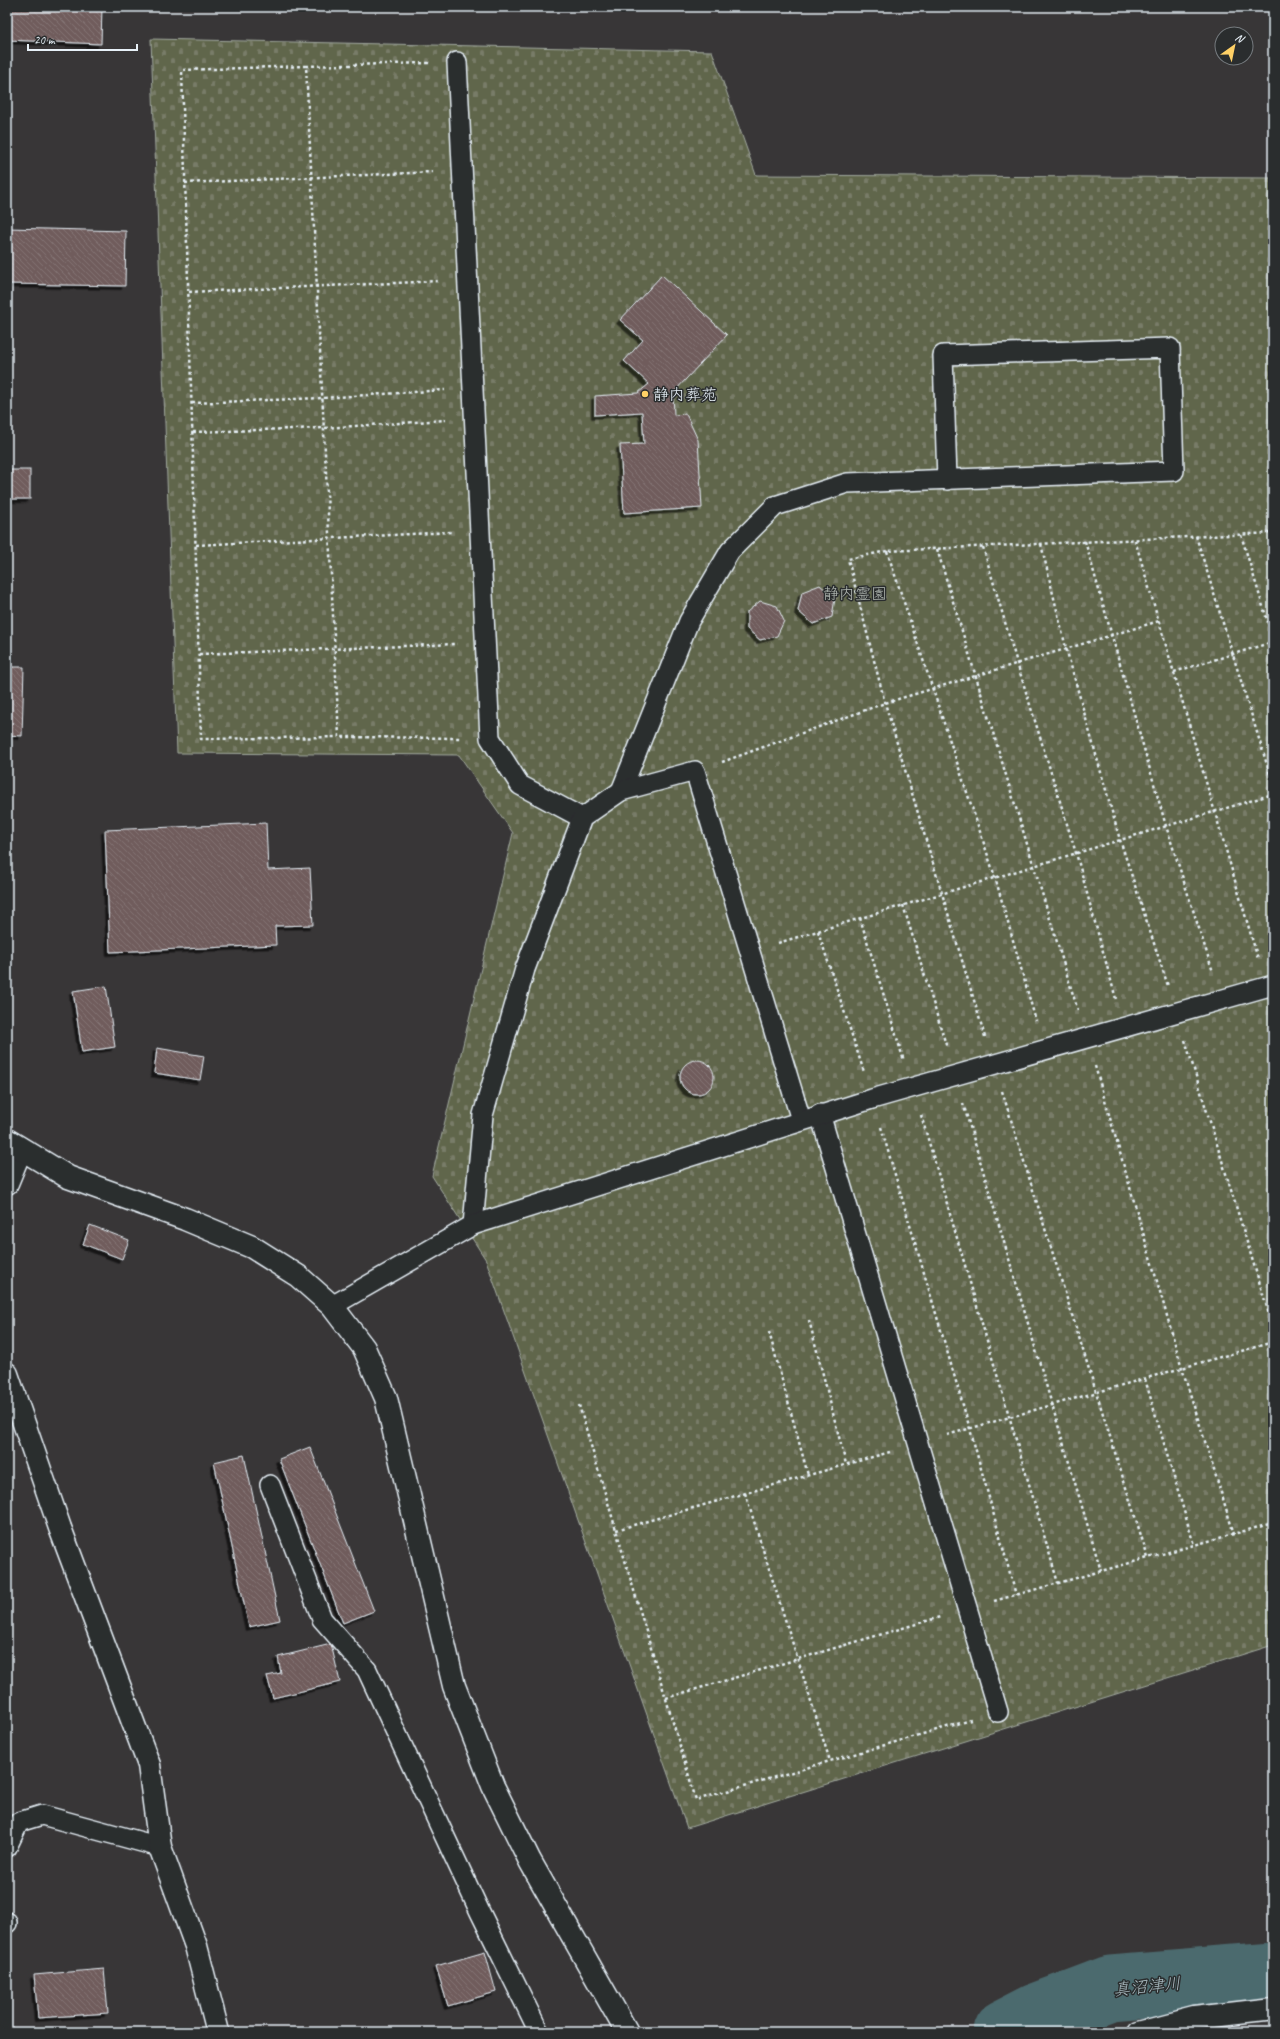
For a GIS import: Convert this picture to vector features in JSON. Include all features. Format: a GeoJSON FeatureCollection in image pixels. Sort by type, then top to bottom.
{"type":"FeatureCollection","features":[{"type":"Feature","properties":{"kind":"street"},"geometry":{"type":"LineString","coordinates":[[7,1183],[14,1145],[68,1177],[185,1219],[252,1247],[298,1276],[332,1306],[364,1348],[386,1398],[454,1686],[493,1786],[530,1861],[627,2032]]}},
{"type":"Feature","properties":{"kind":"street"},"geometry":{"type":"LineString","coordinates":[[7,1374],[60,1528],[149,1765],[160,1847],[196,1946],[218,2032]]}},
{"type":"Feature","properties":{"kind":"street"},"geometry":{"type":"LineString","coordinates":[[1140,2032],[1194,2018],[1273,2008]]}},
{"type":"Feature","properties":{"kind":"lane"},"geometry":{"type":"LineString","coordinates":[[457,62],[490,738],[520,785],[582,818]]}},
{"type":"Feature","properties":{"kind":"lane"},"geometry":{"type":"LineString","coordinates":[[621,791],[689,621],[730,551],[775,506],[847,483],[947,480],[1174,471],[1170,348],[943,355],[947,480]]}},
{"type":"Feature","properties":{"kind":"lane"},"geometry":{"type":"LineString","coordinates":[[473,1225],[483,1115],[525,969],[582,818],[621,791],[695,771],[801,1120]]}},
{"type":"Feature","properties":{"kind":"lane"},"geometry":{"type":"LineString","coordinates":[[332,1306],[473,1225],[872,1098],[1270,986]]}},
{"type":"Feature","properties":{"kind":"lane"},"geometry":{"type":"LineString","coordinates":[[820,1114],[998,1712]]}},
{"type":"Feature","properties":{"kind":"lane"},"geometry":{"type":"LineString","coordinates":[[270,1485],[322,1619],[367,1670],[480,1912],[539,2032]]}},
{"type":"Feature","properties":{"kind":"lane"},"geometry":{"type":"LineString","coordinates":[[7,1847],[19,1822],[42,1815],[160,1847]]}},
{"type":"Feature","properties":{"kind":"path"},"geometry":{"type":"LineString","coordinates":[[457,62],[182,70],[201,739],[339,737],[490,738]]}},
{"type":"Feature","properties":{"kind":"path"},"geometry":{"type":"LineString","coordinates":[[306,66],[339,737]]}},
{"type":"Feature","properties":{"kind":"path"},"geometry":{"type":"LineString","coordinates":[[185,183],[462,171]]}},
{"type":"Feature","properties":{"kind":"path"},"geometry":{"type":"LineString","coordinates":[[188,292],[467,280]]}},
{"type":"Feature","properties":{"kind":"path"},"geometry":{"type":"LineString","coordinates":[[192,403],[322,398],[472,388]]}},
{"type":"Feature","properties":{"kind":"path"},"geometry":{"type":"LineString","coordinates":[[193,432],[324,428],[475,418]]}},
{"type":"Feature","properties":{"kind":"path"},"geometry":{"type":"LineString","coordinates":[[196,546],[480,531]]}},
{"type":"Feature","properties":{"kind":"path"},"geometry":{"type":"LineString","coordinates":[[1148,1558],[1095,1385],[993,1064],[884,703],[848,559],[887,551],[1273,533]]}},
{"type":"Feature","properties":{"kind":"path"},"geometry":{"type":"LineString","coordinates":[[1174,672],[1233,655],[1273,641],[1241,535]]}},
{"type":"Feature","properties":{"kind":"path"},"geometry":{"type":"LineString","coordinates":[[1196,536],[1273,784]]}},
{"type":"Feature","properties":{"kind":"path"},"geometry":{"type":"LineString","coordinates":[[1135,540],[1215,811],[1270,986]]}},
{"type":"Feature","properties":{"kind":"path"},"geometry":{"type":"LineString","coordinates":[[1085,542],[1166,826],[1221,1000]]}},
{"type":"Feature","properties":{"kind":"path"},"geometry":{"type":"LineString","coordinates":[[1041,544],[1066,648],[1120,840],[1176,1012],[1273,1327]]}},
{"type":"Feature","properties":{"kind":"path"},"geometry":{"type":"LineString","coordinates":[[983,546],[1017,663],[1076,853],[1124,1027]]}},
{"type":"Feature","properties":{"kind":"path"},"geometry":{"type":"LineString","coordinates":[[937,548],[1086,1037],[1182,1368],[1234,1534]]}},
{"type":"Feature","properties":{"kind":"path"},"geometry":{"type":"LineString","coordinates":[[887,551],[995,877],[1044,1050]]}},
{"type":"Feature","properties":{"kind":"path"},"geometry":{"type":"LineString","coordinates":[[695,771],[884,703],[1159,621]]}},
{"type":"Feature","properties":{"kind":"path"},"geometry":{"type":"LineString","coordinates":[[199,654],[485,643]]}},
{"type":"Feature","properties":{"kind":"path"},"geometry":{"type":"LineString","coordinates":[[750,951],[1273,794]]}},
{"type":"Feature","properties":{"kind":"path"},"geometry":{"type":"LineString","coordinates":[[903,905],[955,1075],[1101,1571]]}},
{"type":"Feature","properties":{"kind":"path"},"geometry":{"type":"LineString","coordinates":[[860,918],[912,1087],[1058,1583]]}},
{"type":"Feature","properties":{"kind":"path"},"geometry":{"type":"LineString","coordinates":[[818,931],[872,1098],[970,1429],[1016,1595]]}},
{"type":"Feature","properties":{"kind":"path"},"geometry":{"type":"LineString","coordinates":[[809,1320],[846,1464]]}},
{"type":"Feature","properties":{"kind":"path"},"geometry":{"type":"LineString","coordinates":[[769,1332],[808,1475]]}},
{"type":"Feature","properties":{"kind":"path"},"geometry":{"type":"LineString","coordinates":[[1145,1378],[1194,1545]]}},
{"type":"Feature","properties":{"kind":"path"},"geometry":{"type":"LineString","coordinates":[[579,1405],[696,1800],[998,1712]]}},
{"type":"Feature","properties":{"kind":"path"},"geometry":{"type":"LineString","coordinates":[[745,1493],[830,1761]]}},
{"type":"Feature","properties":{"kind":"green space","name":"静内霊園"},"geometry":{"type":"Polygon","coordinates":[[[151,39],[712,51],[756,175],[1273,178],[1273,1645],[687,1828],[486,1260],[432,1176],[513,833],[459,755],[177,753],[151,39]]]}},
{"type":"Feature","properties":{"kind":"building"},"geometry":{"type":"Polygon","coordinates":[[[7,7],[102,7],[101,44],[7,40],[7,7]]]}},
{"type":"Feature","properties":{"kind":"building"},"geometry":{"type":"Polygon","coordinates":[[[7,228],[126,231],[125,286],[7,284],[7,228]]]}},
{"type":"Feature","properties":{"kind":"building","name":"静内葬苑"},"geometry":{"type":"Polygon","coordinates":[[[662,275],[727,335],[673,393],[674,415],[686,414],[698,440],[702,508],[624,513],[620,445],[644,444],[642,412],[595,415],[595,396],[638,393],[649,384],[624,361],[643,340],[620,320],[662,275]]]}},
{"type":"Feature","properties":{"kind":"building"},"geometry":{"type":"Polygon","coordinates":[[[7,470],[30,470],[30,499],[7,499],[7,470]]]}},
{"type":"Feature","properties":{"kind":"building"},"geometry":{"type":"Polygon","coordinates":[[[820,585],[835,598],[832,617],[813,624],[798,611],[802,592],[820,585]]]}},
{"type":"Feature","properties":{"kind":"building"},"geometry":{"type":"Polygon","coordinates":[[[760,601],[777,606],[784,621],[777,636],[760,640],[747,629],[747,612],[760,601]]]}},
{"type":"Feature","properties":{"kind":"building"},"geometry":{"type":"Polygon","coordinates":[[[7,667],[24,667],[22,736],[7,735],[7,667]]]}},
{"type":"Feature","properties":{"kind":"building"},"geometry":{"type":"Polygon","coordinates":[[[266,823],[268,870],[310,868],[313,925],[275,926],[276,945],[110,952],[105,830],[266,823]]]}},
{"type":"Feature","properties":{"kind":"building"},"geometry":{"type":"Polygon","coordinates":[[[106,986],[115,1047],[82,1052],[73,991],[106,986]]]}},
{"type":"Feature","properties":{"kind":"building"},"geometry":{"type":"Polygon","coordinates":[[[157,1048],[204,1056],[200,1080],[154,1073],[157,1048]]]}},
{"type":"Feature","properties":{"kind":"building"},"geometry":{"type":"Polygon","coordinates":[[[694,1060],[700,1060],[704,1061],[711,1067],[714,1077],[713,1084],[707,1091],[700,1094],[694,1094],[690,1093],[683,1087],[680,1080],[680,1074],[681,1070],[687,1063],[694,1060]]]}},
{"type":"Feature","properties":{"kind":"building"},"geometry":{"type":"Polygon","coordinates":[[[90,1225],[129,1240],[122,1259],[83,1244],[90,1225]]]}},
{"type":"Feature","properties":{"kind":"building"},"geometry":{"type":"Polygon","coordinates":[[[310,1447],[374,1611],[343,1623],[279,1459],[310,1447]]]}},
{"type":"Feature","properties":{"kind":"building"},"geometry":{"type":"Polygon","coordinates":[[[244,1455],[280,1620],[249,1627],[214,1462],[244,1455]]]}},
{"type":"Feature","properties":{"kind":"building"},"geometry":{"type":"Polygon","coordinates":[[[331,1644],[340,1682],[273,1698],[267,1676],[281,1673],[278,1657],[331,1644]]]}},
{"type":"Feature","properties":{"kind":"building"},"geometry":{"type":"Polygon","coordinates":[[[485,1952],[496,1992],[448,2006],[436,1966],[485,1952]]]}},
{"type":"Feature","properties":{"kind":"building"},"geometry":{"type":"Polygon","coordinates":[[[104,1969],[108,2013],[38,2018],[34,1975],[104,1969]]]}},
{"type":"Feature","properties":{"kind":"waterway","name":"真沼津川"},"geometry":{"type":"LineString","coordinates":[[1006,2032],[1037,2016],[1111,1988],[1273,1975]]}},
{"type":"Feature","properties":{"kind":"place","name":"静内葬苑"},"geometry":{"type":"Point","coordinates":[645,394]}}]}
